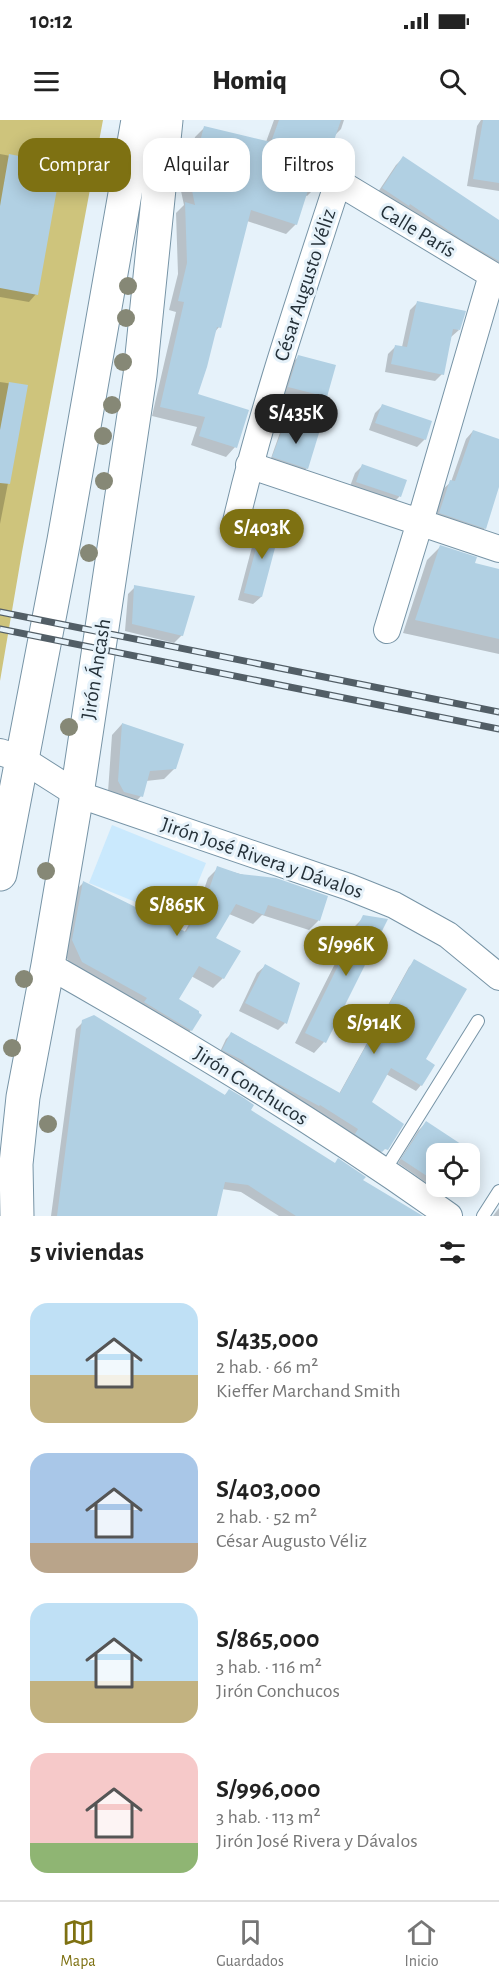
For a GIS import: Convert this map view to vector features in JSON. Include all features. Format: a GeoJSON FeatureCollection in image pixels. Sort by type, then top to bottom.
{"type":"FeatureCollection","features":[{"type":"Feature","properties":{"kind":"main road"},"geometry":{"type":"LineString","coordinates":[[0,874],[11,755],[64,540],[138,120]]}},
{"type":"Feature","properties":{"kind":"main road","name":"Jirón Áncash"},"geometry":{"type":"LineString","coordinates":[[17,1216],[16,1164],[22,1097],[48,964],[77,794],[114,554],[140,375],[166,120]]}},
{"type":"Feature","properties":{"kind":"main road"},"geometry":{"type":"LineString","coordinates":[[64,540],[72,537],[90,537],[107,546],[114,554]]}},
{"type":"Feature","properties":{"kind":"street","name":"César Augusto Véliz"},"geometry":{"type":"LineString","coordinates":[[235,526],[249,465],[335,192]]}},
{"type":"Feature","properties":{"kind":"street","name":"Calle París"},"geometry":{"type":"LineString","coordinates":[[355,192],[496,277]]}},
{"type":"Feature","properties":{"kind":"street"},"geometry":{"type":"LineString","coordinates":[[387,630],[496,277]]}},
{"type":"Feature","properties":{"kind":"street"},"geometry":{"type":"LineString","coordinates":[[249,465],[499,549]]}},
{"type":"Feature","properties":{"kind":"street","name":"Jirón José Rivera y Dávalos"},"geometry":{"type":"LineString","coordinates":[[11,755],[77,794],[349,887],[394,905],[448,935],[499,977]]}},
{"type":"Feature","properties":{"kind":"street","name":"Jirón Conchucos"},"geometry":{"type":"LineString","coordinates":[[48,964],[255,1086],[385,1170],[448,1216]]}},
{"type":"Feature","properties":{"kind":"lane"},"geometry":{"type":"LineString","coordinates":[[385,1170],[478,1021]]}},
{"type":"Feature","properties":{"kind":"lane"},"geometry":{"type":"LineString","coordinates":[[483,1216],[499,1191]]}},
{"type":"Feature","properties":{"kind":"shaded area"},"geometry":{"type":"Polygon","coordinates":[[[0,120],[103,120],[100,138],[18,138],[18,192],[90,192],[0,681],[0,120]]]}},
{"type":"Feature","properties":{"kind":"shaded area"},"geometry":{"type":"Polygon","coordinates":[[[112,825],[206,863],[182,921],[89,883],[112,825]]]}},
{"type":"Feature","properties":{"kind":"building"},"geometry":{"type":"Polygon","coordinates":[[[279,120],[341,120],[335,138],[272,138],[279,120]]]}},
{"type":"Feature","properties":{"kind":"building"},"geometry":{"type":"Polygon","coordinates":[[[483,120],[499,120],[499,183],[473,179],[483,120]]]}},
{"type":"Feature","properties":{"kind":"building"},"geometry":{"type":"Polygon","coordinates":[[[204,126],[262,140],[262,192],[307,192],[297,225],[251,210],[221,328],[217,327],[198,394],[249,410],[237,448],[199,436],[205,417],[160,407],[184,302],[178,301],[187,263],[185,202],[195,205],[192,192],[250,192],[250,138],[201,138],[204,126]]]}},
{"type":"Feature","properties":{"kind":"building"},"geometry":{"type":"Polygon","coordinates":[[[9,154],[18,156],[18,192],[56,192],[38,295],[0,288],[0,206],[9,154]]]}},
{"type":"Feature","properties":{"kind":"building"},"geometry":{"type":"Polygon","coordinates":[[[403,156],[499,220],[499,261],[382,188],[403,156]]]}},
{"type":"Feature","properties":{"kind":"building"},"geometry":{"type":"Polygon","coordinates":[[[417,301],[466,311],[460,330],[453,329],[444,375],[391,364],[395,345],[407,347],[417,301]]]}},
{"type":"Feature","properties":{"kind":"building"},"geometry":{"type":"Polygon","coordinates":[[[298,355],[336,365],[327,397],[288,387],[298,355]]]}},
{"type":"Feature","properties":{"kind":"building"},"geometry":{"type":"Polygon","coordinates":[[[9,382],[28,385],[10,484],[0,483],[0,430],[9,382]]]}},
{"type":"Feature","properties":{"kind":"building"},"geometry":{"type":"Polygon","coordinates":[[[382,404],[432,421],[426,440],[375,423],[382,404]]]}},
{"type":"Feature","properties":{"kind":"building"},"geometry":{"type":"Polygon","coordinates":[[[285,422],[319,433],[308,469],[272,457],[285,422]]]}},
{"type":"Feature","properties":{"kind":"building"},"geometry":{"type":"Polygon","coordinates":[[[473,430],[499,439],[499,487],[486,529],[439,513],[450,480],[455,481],[473,430]]]}},
{"type":"Feature","properties":{"kind":"building"},"geometry":{"type":"Polygon","coordinates":[[[362,464],[407,480],[401,497],[356,482],[362,464]]]}},
{"type":"Feature","properties":{"kind":"building"},"geometry":{"type":"Polygon","coordinates":[[[264,519],[280,529],[262,597],[244,593],[264,519]]]}},
{"type":"Feature","properties":{"kind":"building"},"geometry":{"type":"Polygon","coordinates":[[[440,545],[477,557],[475,563],[499,569],[499,639],[415,620],[440,545]]]}},
{"type":"Feature","properties":{"kind":"building"},"geometry":{"type":"Polygon","coordinates":[[[134,585],[195,596],[183,636],[132,624],[134,585]]]}},
{"type":"Feature","properties":{"kind":"building"},"geometry":{"type":"Polygon","coordinates":[[[122,723],[184,744],[176,769],[150,771],[143,797],[124,792],[118,781],[122,723]]]}},
{"type":"Feature","properties":{"kind":"building"},"geometry":{"type":"Polygon","coordinates":[[[217,866],[240,874],[276,878],[328,896],[320,921],[268,905],[264,915],[236,904],[216,938],[241,951],[224,979],[199,966],[179,999],[202,1015],[192,1031],[144,1002],[147,998],[82,962],[72,940],[83,881],[186,932],[205,901],[217,866]]]}},
{"type":"Feature","properties":{"kind":"building"},"geometry":{"type":"Polygon","coordinates":[[[363,915],[388,919],[326,1043],[305,1033],[363,915]]]}},
{"type":"Feature","properties":{"kind":"building"},"geometry":{"type":"Polygon","coordinates":[[[414,959],[467,989],[426,1059],[435,1065],[422,1086],[391,1068],[372,1102],[404,1124],[388,1150],[385,1149],[382,1152],[355,1134],[358,1129],[222,1050],[231,1032],[340,1093],[414,959]]]}},
{"type":"Feature","properties":{"kind":"building"},"geometry":{"type":"Polygon","coordinates":[[[265,964],[300,983],[287,1024],[245,1003],[265,964]]]}},
{"type":"Feature","properties":{"kind":"building"},"geometry":{"type":"Polygon","coordinates":[[[94,1015],[225,1095],[229,1089],[244,1098],[254,1105],[251,1110],[335,1163],[338,1158],[366,1177],[363,1180],[423,1216],[296,1216],[248,1185],[225,1182],[217,1216],[57,1216],[82,1020],[94,1015]]]}},
{"type":"Feature","properties":{"kind":"building"},"geometry":{"type":"Polygon","coordinates":[[[426,1121],[459,1143],[426,1143],[426,1175],[401,1159],[426,1121]]]}},
{"type":"Feature","properties":{"kind":"railway"},"geometry":{"type":"LineString","coordinates":[[0,612],[499,712]]}},
{"type":"Feature","properties":{"kind":"railway"},"geometry":{"type":"LineString","coordinates":[[0,629],[499,729]]}}]}
